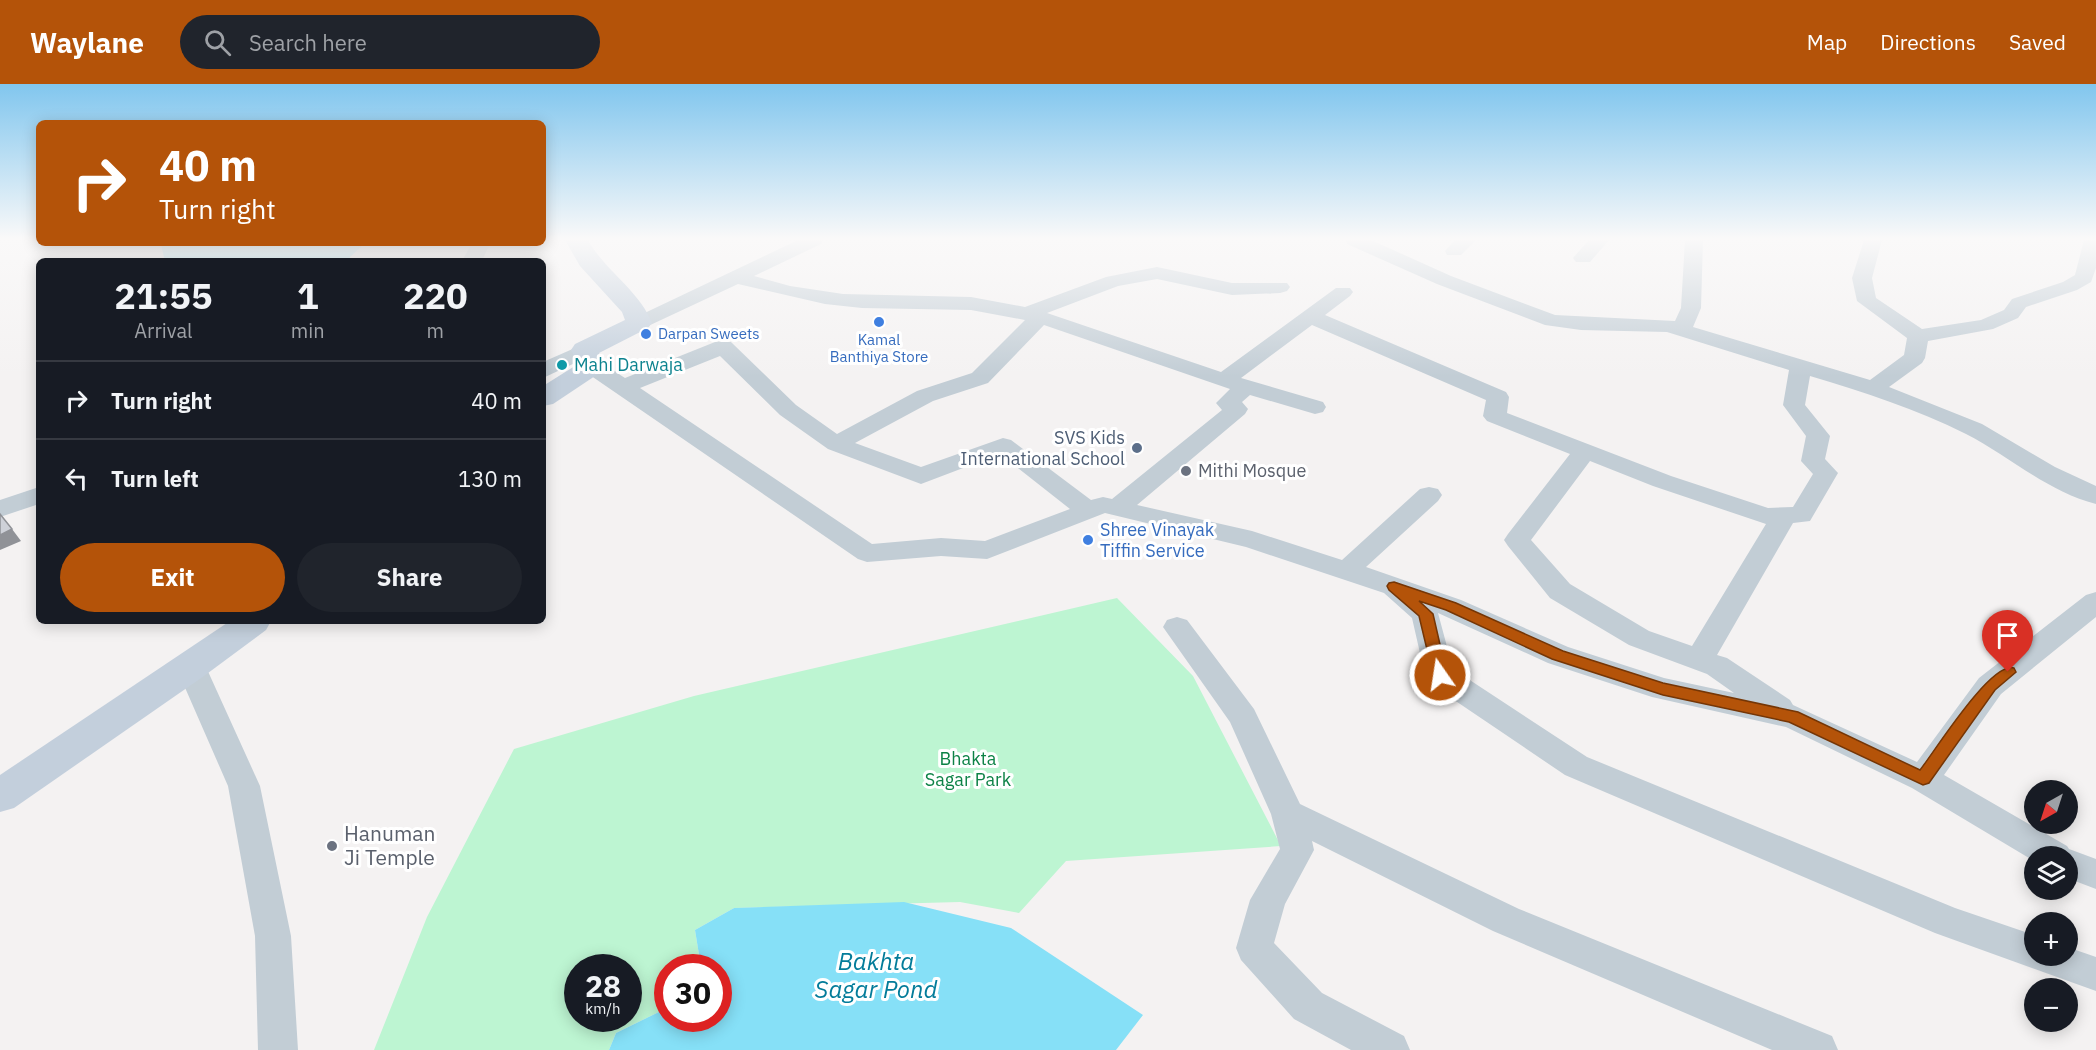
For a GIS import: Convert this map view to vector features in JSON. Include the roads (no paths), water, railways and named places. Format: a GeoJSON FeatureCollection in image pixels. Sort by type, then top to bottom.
{"type":"FeatureCollection","features":[{"type":"Feature","properties":{"kind":"street"},"geometry":{"type":"LineString","coordinates":[[611,285],[634,310],[639,323]]}},
{"type":"Feature","properties":{"kind":"street"},"geometry":{"type":"LineString","coordinates":[[546,395],[588,358],[639,323],[720,285]]}},
{"type":"Feature","properties":{"kind":"street"},"geometry":{"type":"LineString","coordinates":[[762,285],[817,298],[984,305],[1033,316],[1234,384],[1315,407]]}},
{"type":"Feature","properties":{"kind":"street"},"geometry":{"type":"LineString","coordinates":[[836,444],[925,396],[980,378],[1033,316],[1104,285]]}},
{"type":"Feature","properties":{"kind":"street"},"geometry":{"type":"LineString","coordinates":[[1214,285],[1232,289],[1280,286]]}},
{"type":"Feature","properties":{"kind":"street"},"geometry":{"type":"LineString","coordinates":[[1457,285],[1552,321],[1668,326],[1873,388],[1974,429],[2046,472],[2096,496]]}},
{"type":"Feature","properties":{"kind":"street"},"geometry":{"type":"LineString","coordinates":[[1681,330],[1691,308],[1692,285]]}},
{"type":"Feature","properties":{"kind":"street"},"geometry":{"type":"LineString","coordinates":[[1864,285],[1867,301],[1918,336],[1986,325],[2011,314],[2019,303],[2072,285]]}},
{"type":"Feature","properties":{"kind":"street"},"geometry":{"type":"LineString","coordinates":[[1118,508],[1237,409],[1227,403],[1234,384],[1310,316],[1342,292]]}},
{"type":"Feature","properties":{"kind":"street"},"geometry":{"type":"LineString","coordinates":[[1310,316],[1498,398],[1495,416],[1662,481],[1766,516],[1801,515],[1826,473],[1813,461],[1818,436],[1794,405],[1801,366]]}},
{"type":"Feature","properties":{"kind":"street"},"geometry":{"type":"LineString","coordinates":[[1873,388],[1914,358],[1918,336]]}},
{"type":"Feature","properties":{"kind":"street"},"geometry":{"type":"LineString","coordinates":[[623,387],[723,347],[788,411],[836,444],[921,476],[1003,445],[1089,511]]}},
{"type":"Feature","properties":{"kind":"street"},"geometry":{"type":"LineString","coordinates":[[546,370],[588,358]]}},
{"type":"Feature","properties":{"kind":"street"},"geometry":{"type":"LineString","coordinates":[[588,358],[623,387],[867,553],[940,547],[987,550],[1103,505],[1252,540],[1346,570],[1451,607],[1557,655],[1663,689],[1793,717]]}},
{"type":"Feature","properties":{"kind":"street"},"geometry":{"type":"LineString","coordinates":[[1585,451],[1517,540],[1560,591],[1639,638],[1717,666],[1793,717],[1923,779],[2038,846]]}},
{"type":"Feature","properties":{"kind":"street"},"geometry":{"type":"LineString","coordinates":[[1346,570],[1429,495]]}},
{"type":"Feature","properties":{"kind":"street"},"geometry":{"type":"LineString","coordinates":[[0,509],[36,496]]}},
{"type":"Feature","properties":{"kind":"street"},"geometry":{"type":"LineString","coordinates":[[1700,660],[1784,516]]}},
{"type":"Feature","properties":{"kind":"street"},"geometry":{"type":"LineString","coordinates":[[1394,586],[1425,614],[1440,675],[1575,766],[1948,922],[2024,949]]}},
{"type":"Feature","properties":{"kind":"street"},"geometry":{"type":"LineString","coordinates":[[1923,779],[1990,686],[2096,602]]}},
{"type":"Feature","properties":{"kind":"street"},"geometry":{"type":"LineString","coordinates":[[0,796],[191,667],[250,624]]}},
{"type":"Feature","properties":{"kind":"street"},"geometry":{"type":"LineString","coordinates":[[1177,627],[1243,717],[1288,814],[1297,850],[1268,900],[1254,948],[1308,1006],[1390,1050]]}},
{"type":"Feature","properties":{"kind":"street"},"geometry":{"type":"LineString","coordinates":[[191,667],[244,786],[273,936],[278,1050]]}},
{"type":"Feature","properties":{"kind":"street"},"geometry":{"type":"LineString","coordinates":[[1288,814],[1506,920],[1818,1050]]}},
{"type":"Feature","properties":{"kind":"street"},"geometry":{"type":"LineString","coordinates":[[2078,867],[2096,874]]}},
{"type":"Feature","properties":{"kind":"street"},"geometry":{"type":"LineString","coordinates":[[2073,966],[2096,974]]}},
{"type":"Feature","properties":{"kind":"water","name":"Bakhta Sagar Pond"},"geometry":{"type":"Polygon","coordinates":[[[904,902],[1011,928],[1143,1015],[1116,1050],[609,1050],[616,1033],[642,1032],[642,1020],[654,1014],[654,1032],[732,1032],[732,954],[699,954],[695,930],[734,908],[904,902]]]}},
{"type":"Feature","properties":{"kind":"place","name":"Kamal Banthiya Store"},"geometry":{"type":"Point","coordinates":[879,322]}},
{"type":"Feature","properties":{"kind":"place","name":"Darpan Sweets"},"geometry":{"type":"Point","coordinates":[646,334]}},
{"type":"Feature","properties":{"kind":"place","name":"Mahi Darwaja"},"geometry":{"type":"Point","coordinates":[562,365]}},
{"type":"Feature","properties":{"kind":"place","name":"SVS Kids International School"},"geometry":{"type":"Point","coordinates":[1137,448]}},
{"type":"Feature","properties":{"kind":"place","name":"Mithi Mosque"},"geometry":{"type":"Point","coordinates":[1186,471]}},
{"type":"Feature","properties":{"kind":"place","name":"Shree Vinayak Tiffin Service"},"geometry":{"type":"Point","coordinates":[1088,540]}},
{"type":"Feature","properties":{"kind":"place","name":"Hanuman Ji Temple"},"geometry":{"type":"Point","coordinates":[332,846]}},
{"type":"Feature","properties":{"kind":"park label","name":"Bhakta Sagar Park"},"geometry":{"type":"Point","coordinates":[968,769]}}]}
